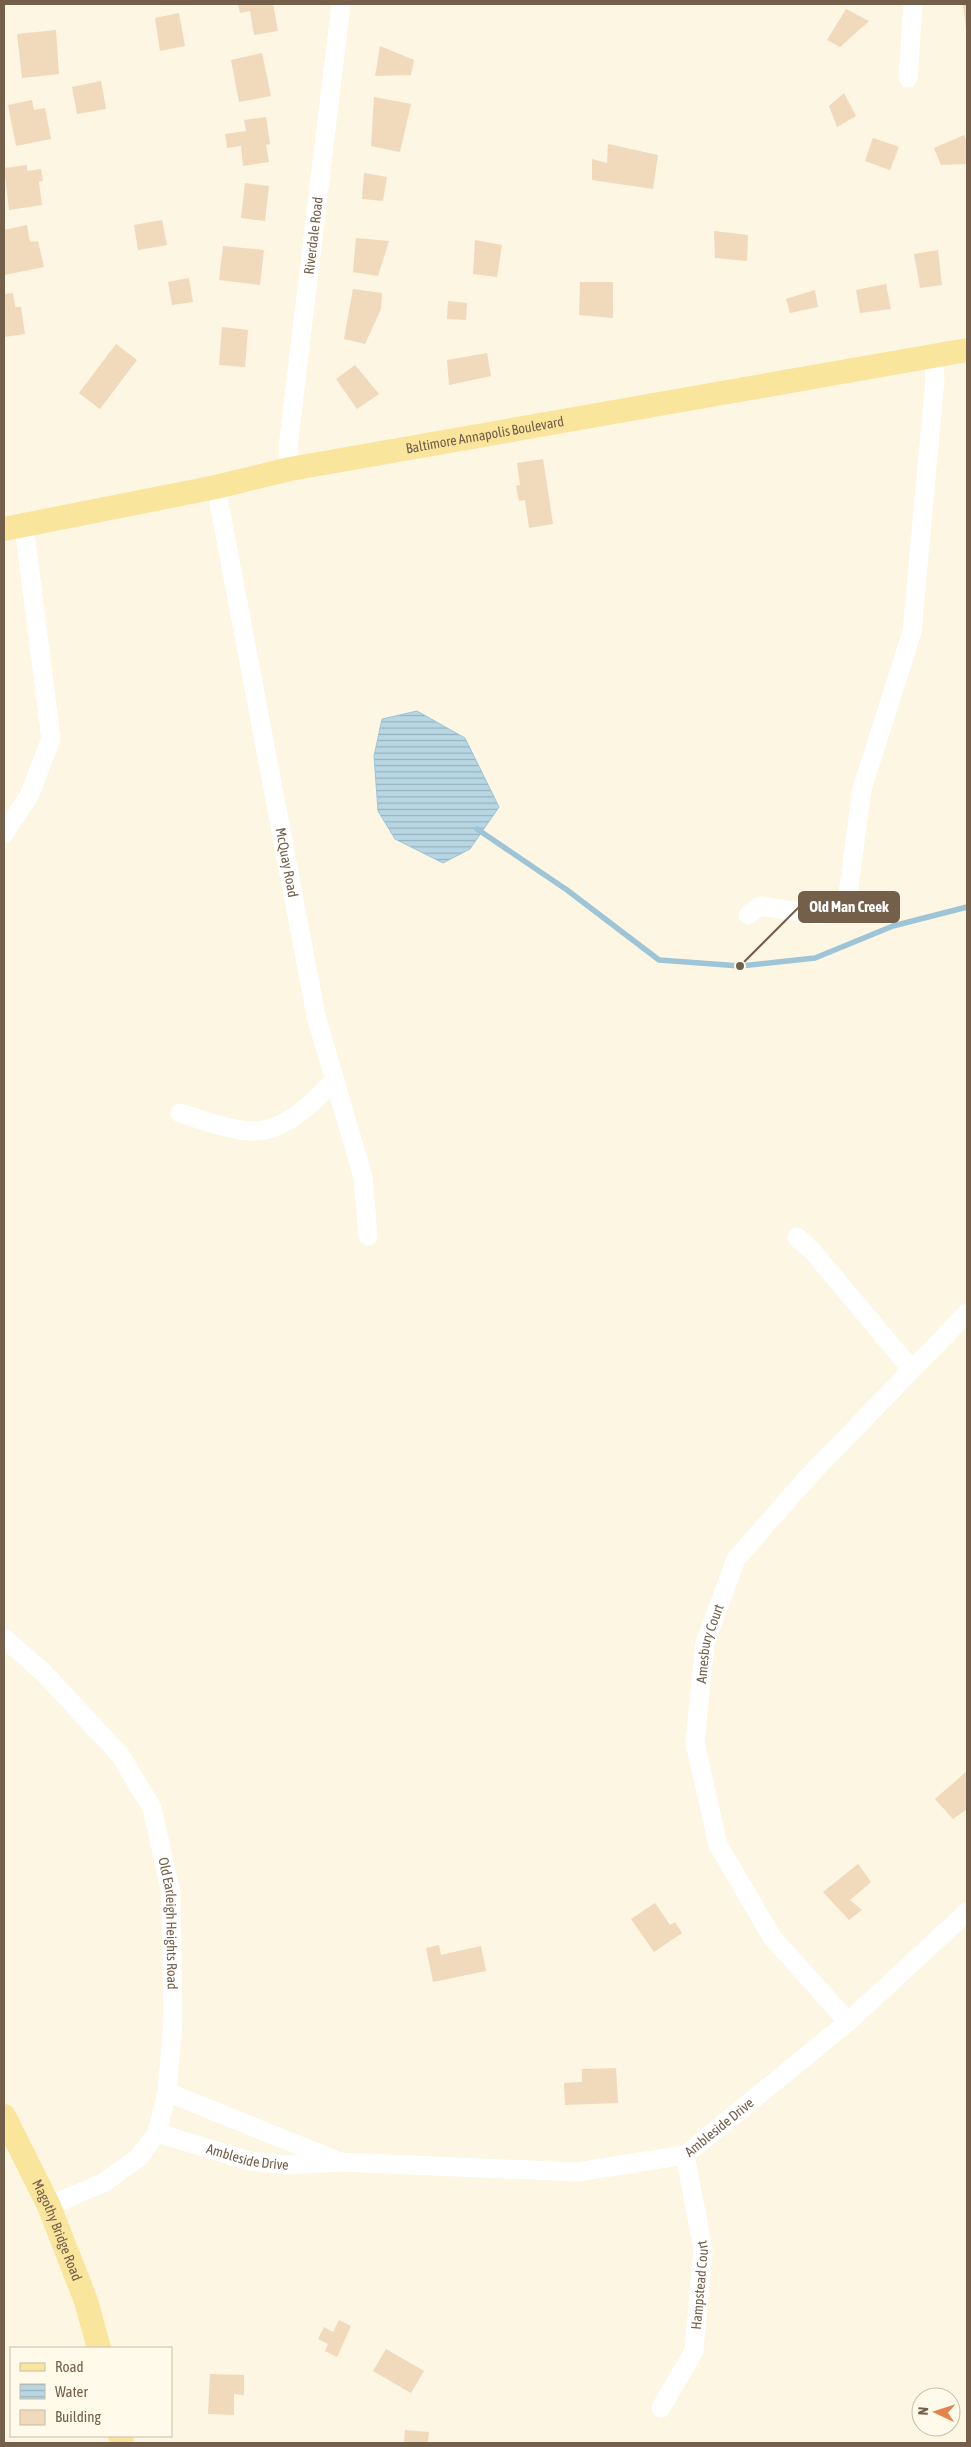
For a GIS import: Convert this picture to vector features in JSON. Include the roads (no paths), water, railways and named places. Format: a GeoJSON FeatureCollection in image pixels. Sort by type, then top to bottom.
{"type":"FeatureCollection","features":[{"type":"Feature","properties":{"kind":"main road","name":"Baltimore Annapolis Boulevard"},"geometry":{"type":"LineString","coordinates":[[14,527],[216,487],[290,469],[967,350]]}},
{"type":"Feature","properties":{"kind":"main road","name":"Magothy Bridge Road"},"geometry":{"type":"LineString","coordinates":[[4,2116],[10,2143],[49,2206],[86,2301],[99,2347]]}},
{"type":"Feature","properties":{"kind":"street","name":"Riverdale Road"},"geometry":{"type":"LineString","coordinates":[[290,469],[288,447],[341,4]]}},
{"type":"Feature","properties":{"kind":"street"},"geometry":{"type":"LineString","coordinates":[[908,78],[913,4]]}},
{"type":"Feature","properties":{"kind":"street"},"geometry":{"type":"LineString","coordinates":[[748,915],[760,906],[820,915],[837,911],[848,894],[862,789],[912,632],[935,379],[934,363],[930,356]]}},
{"type":"Feature","properties":{"kind":"street","name":"McQuay Road"},"geometry":{"type":"LineString","coordinates":[[216,487],[316,1016],[363,1177],[368,1236]]}},
{"type":"Feature","properties":{"kind":"street"},"geometry":{"type":"LineString","coordinates":[[4,834],[29,796],[51,739],[14,527]]}},
{"type":"Feature","properties":{"kind":"street"},"geometry":{"type":"LineString","coordinates":[[180,1113],[210,1123],[256,1131],[286,1122],[310,1105],[335,1080]]}},
{"type":"Feature","properties":{"kind":"street"},"geometry":{"type":"LineString","coordinates":[[797,1238],[814,1253],[912,1370]]}},
{"type":"Feature","properties":{"kind":"street","name":"Amesbury Court"},"geometry":{"type":"LineString","coordinates":[[848,2022],[772,1937],[718,1845],[694,1743],[705,1643],[736,1559],[807,1478],[967,1313]]}},
{"type":"Feature","properties":{"kind":"street","name":"Old Earleigh Heights Road"},"geometry":{"type":"LineString","coordinates":[[4,1638],[44,1673],[120,1755],[152,1808],[171,1893],[173,2021],[167,2092],[157,2133],[138,2158],[103,2183],[49,2206]]}},
{"type":"Feature","properties":{"kind":"street","name":"Ambleside Drive"},"geometry":{"type":"LineString","coordinates":[[157,2133],[250,2161],[288,2165],[341,2162],[578,2172],[685,2155],[848,2022],[967,1912]]}},
{"type":"Feature","properties":{"kind":"street","name":"Ambleside Drive"},"geometry":{"type":"LineString","coordinates":[[167,2092],[341,2162]]}},
{"type":"Feature","properties":{"kind":"street","name":"Hampstead Court"},"geometry":{"type":"LineString","coordinates":[[661,2408],[694,2350],[696,2332],[703,2249],[685,2155]]}},
{"type":"Feature","properties":{"kind":"water"},"geometry":{"type":"Polygon","coordinates":[[[417,711],[465,738],[499,807],[470,849],[443,863],[395,839],[378,811],[374,756],[382,719],[417,711]]]}},
{"type":"Feature","properties":{"kind":"waterway"},"geometry":{"type":"LineString","coordinates":[[477,829],[567,890],[659,960],[740,966],[815,958],[893,926],[967,907]]}},
{"type":"Feature","properties":{"kind":"place","name":"Old Man Creek"},"geometry":{"type":"Point","coordinates":[740,966]}}]}
